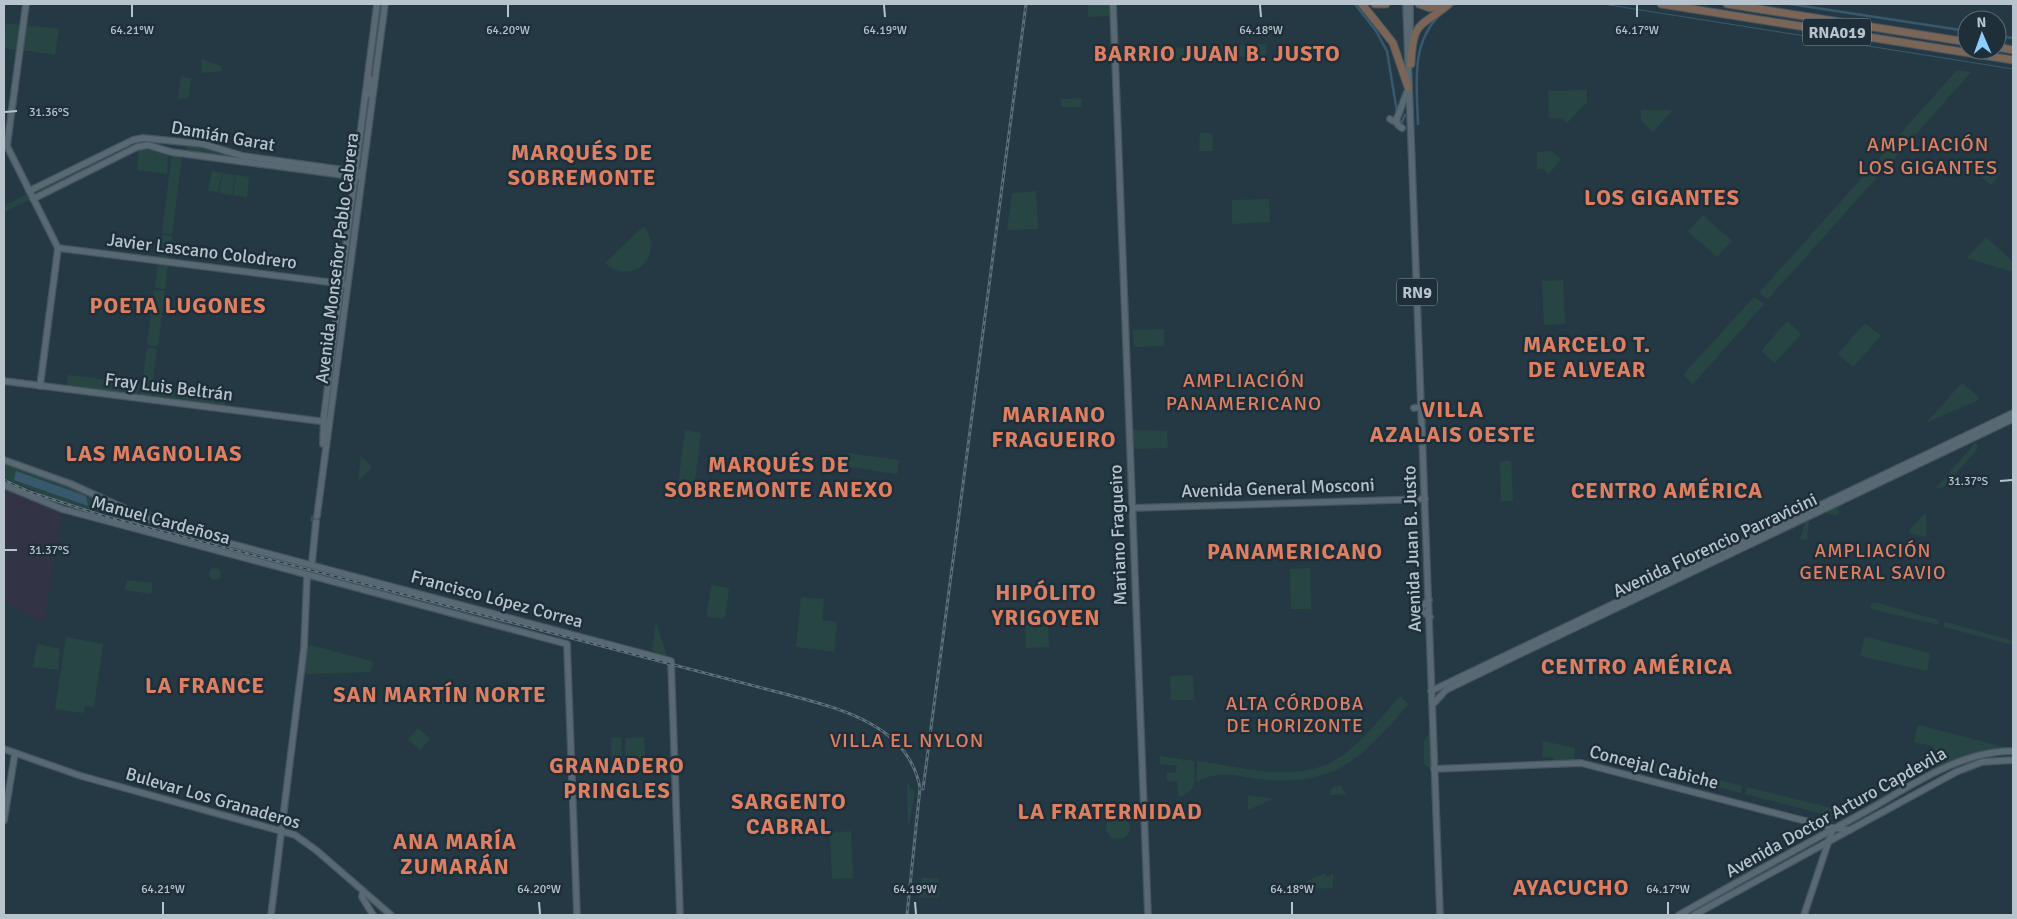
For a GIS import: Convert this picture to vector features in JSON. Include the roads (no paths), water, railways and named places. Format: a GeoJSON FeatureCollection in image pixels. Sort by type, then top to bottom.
{"type":"FeatureCollection","features":[{"type":"Feature","properties":{"kind":"highway"},"geometry":{"type":"LineString","coordinates":[[1362,4],[1393,43],[1408,87]]}},
{"type":"Feature","properties":{"kind":"highway"},"geometry":{"type":"LineString","coordinates":[[1375,4],[1386,4]]}},
{"type":"Feature","properties":{"kind":"highway"},"geometry":{"type":"LineString","coordinates":[[1419,4],[1433,9],[1444,4]]}},
{"type":"Feature","properties":{"kind":"highway"},"geometry":{"type":"LineString","coordinates":[[1411,64],[1413,43],[1419,26],[1449,4]]}},
{"type":"Feature","properties":{"kind":"highway","name":"RNA019"},"geometry":{"type":"LineString","coordinates":[[1661,4],[2013,60]]}},
{"type":"Feature","properties":{"kind":"highway","name":"RNA019"},"geometry":{"type":"LineString","coordinates":[[1727,4],[1957,40]]}},
{"type":"Feature","properties":{"kind":"main road"},"geometry":{"type":"LineString","coordinates":[[26,4],[6,148],[58,248],[40,386]]}},
{"type":"Feature","properties":{"kind":"main road","name":"Avenida Monseñor Pablo Cabrera"},"geometry":{"type":"LineString","coordinates":[[312,563],[323,422],[364,99],[370,92],[370,59],[377,4]]}},
{"type":"Feature","properties":{"kind":"main road","name":"Avenida Monseñor Pablo Cabrera"},"geometry":{"type":"LineString","coordinates":[[315,519],[331,422],[385,4]]}},
{"type":"Feature","properties":{"kind":"main road","name":"Mariano Fragueiro"},"geometry":{"type":"LineString","coordinates":[[1113,4],[1148,915]]}},
{"type":"Feature","properties":{"kind":"main road","name":"Avenida Juan B. Justo"},"geometry":{"type":"LineString","coordinates":[[1406,4],[1411,128]]}},
{"type":"Feature","properties":{"kind":"main road","name":"Avenida Juan B. Justo"},"geometry":{"type":"LineString","coordinates":[[1410,4],[1411,128],[1441,915]]}},
{"type":"Feature","properties":{"kind":"main road"},"geometry":{"type":"LineString","coordinates":[[1402,128],[1393,119],[1408,87]]}},
{"type":"Feature","properties":{"kind":"main road"},"geometry":{"type":"LineString","coordinates":[[369,133],[367,126],[369,107],[364,99],[374,93]]}},
{"type":"Feature","properties":{"kind":"main road","name":"Damián Garat"},"geometry":{"type":"LineString","coordinates":[[29,191],[133,140],[143,138],[203,144],[243,156],[355,174]]}},
{"type":"Feature","properties":{"kind":"main road","name":"Damián Garat"},"geometry":{"type":"LineString","coordinates":[[33,199],[137,147],[147,145],[171,152],[363,175]]}},
{"type":"Feature","properties":{"kind":"main road","name":"Javier Lascano Colodrero"},"geometry":{"type":"LineString","coordinates":[[58,248],[341,283]]}},
{"type":"Feature","properties":{"kind":"main road"},"geometry":{"type":"LineString","coordinates":[[341,283],[347,283],[350,279]]}},
{"type":"Feature","properties":{"kind":"main road"},"geometry":{"type":"LineString","coordinates":[[341,283],[345,288],[343,306],[345,313]]}},
{"type":"Feature","properties":{"kind":"main road","name":"Fray Luis Beltrán"},"geometry":{"type":"LineString","coordinates":[[4,381],[331,422]]}},
{"type":"Feature","properties":{"kind":"main road"},"geometry":{"type":"LineString","coordinates":[[1414,410],[1421,411]]}},
{"type":"Feature","properties":{"kind":"main road","name":"Avenida Florencio Parravicini"},"geometry":{"type":"LineString","coordinates":[[1432,691],[2013,413]]}},
{"type":"Feature","properties":{"kind":"main road","name":"Avenida Florencio Parravicini"},"geometry":{"type":"LineString","coordinates":[[1434,703],[1443,692],[1461,682],[2013,419]]}},
{"type":"Feature","properties":{"kind":"main road","name":"Francisco López Correa"},"geometry":{"type":"LineString","coordinates":[[4,460],[71,484],[137,514],[182,531],[312,563],[671,660],[680,915]]}},
{"type":"Feature","properties":{"kind":"main road","name":"Manuel Cardeñosa"},"geometry":{"type":"LineString","coordinates":[[4,485],[56,507],[310,577]]}},
{"type":"Feature","properties":{"kind":"main road"},"geometry":{"type":"LineString","coordinates":[[1424,488],[1415,499],[1425,509]]}},
{"type":"Feature","properties":{"kind":"main road","name":"Avenida General Mosconi"},"geometry":{"type":"LineString","coordinates":[[1132,508],[1425,499]]}},
{"type":"Feature","properties":{"kind":"main road"},"geometry":{"type":"LineString","coordinates":[[134,528],[137,514]]}},
{"type":"Feature","properties":{"kind":"main road"},"geometry":{"type":"LineString","coordinates":[[271,915],[304,646],[308,632],[310,577]]}},
{"type":"Feature","properties":{"kind":"main road","name":"Francisco López Correa"},"geometry":{"type":"LineString","coordinates":[[310,577],[567,644],[577,915]]}},
{"type":"Feature","properties":{"kind":"main road"},"geometry":{"type":"LineString","coordinates":[[1429,600],[1420,609],[1430,617]]}},
{"type":"Feature","properties":{"kind":"main road","name":"Avenida Juan B. Justo"},"geometry":{"type":"LineString","coordinates":[[1431,669],[1434,703],[1435,769]]}},
{"type":"Feature","properties":{"kind":"main road"},"geometry":{"type":"LineString","coordinates":[[1433,678],[1439,683],[1446,684]]}},
{"type":"Feature","properties":{"kind":"main road","name":"Bulevar Los Granaderos"},"geometry":{"type":"LineString","coordinates":[[4,749],[81,776],[300,838],[391,915]]}},
{"type":"Feature","properties":{"kind":"main road","name":"Avenida Doctor Arturo Capdevila"},"geometry":{"type":"LineString","coordinates":[[1679,915],[1833,828],[1963,760],[1993,752],[2013,751]]}},
{"type":"Feature","properties":{"kind":"main road"},"geometry":{"type":"LineString","coordinates":[[4,820],[15,753]]}},
{"type":"Feature","properties":{"kind":"main road","name":"Avenida Doctor Arturo Capdevila"},"geometry":{"type":"LineString","coordinates":[[1694,915],[1966,767],[1990,761],[2013,760]]}},
{"type":"Feature","properties":{"kind":"main road","name":"Concejal Cabiche"},"geometry":{"type":"LineString","coordinates":[[1435,769],[1580,763],[1833,828],[1850,830]]}},
{"type":"Feature","properties":{"kind":"main road"},"geometry":{"type":"LineString","coordinates":[[1804,915],[1833,828]]}},
{"type":"Feature","properties":{"kind":"main road"},"geometry":{"type":"LineString","coordinates":[[363,891],[362,897],[373,915]]}},
{"type":"Feature","properties":{"kind":"waterway"},"geometry":{"type":"LineString","coordinates":[[1355,4],[1376,31],[1387,51],[1397,112]]}},
{"type":"Feature","properties":{"kind":"waterway"},"geometry":{"type":"LineString","coordinates":[[1603,4],[2013,69]]}},
{"type":"Feature","properties":{"kind":"waterway"},"geometry":{"type":"LineString","coordinates":[[1790,4],[1957,29]]}},
{"type":"Feature","properties":{"kind":"waterway"},"geometry":{"type":"LineString","coordinates":[[1418,124],[1417,66],[1424,38],[1430,26],[1440,15]]}},
{"type":"Feature","properties":{"kind":"waterway"},"geometry":{"type":"LineString","coordinates":[[2007,37],[2013,38]]}},
{"type":"Feature","properties":{"kind":"waterway"},"geometry":{"type":"LineString","coordinates":[[1402,122],[1405,115]]}},
{"type":"Feature","properties":{"kind":"tunnel"},"geometry":{"type":"LineString","coordinates":[[313,522],[314,516]]}},
{"type":"Feature","properties":{"kind":"tunnel"},"geometry":{"type":"LineString","coordinates":[[307,577],[309,561]]}},
{"type":"Feature","properties":{"kind":"railway"},"geometry":{"type":"LineString","coordinates":[[923,789],[1026,4]]}},
{"type":"Feature","properties":{"kind":"railway"},"geometry":{"type":"LineString","coordinates":[[4,480],[30,492],[104,516],[809,700],[851,714],[888,735],[902,749],[913,767],[920,788],[907,915]]}},
{"type":"Feature","properties":{"kind":"district","name":"BARRIO JUAN B. JUSTO"},"geometry":{"type":"Point","coordinates":[1217,53]}},
{"type":"Feature","properties":{"kind":"district","name":"AMPLIACIÓN LOS GIGANTES"},"geometry":{"type":"Point","coordinates":[1928,156]}},
{"type":"Feature","properties":{"kind":"district","name":"MARQUÉS DE SOBREMONTE"},"geometry":{"type":"Point","coordinates":[582,164]}},
{"type":"Feature","properties":{"kind":"district","name":"LOS GIGANTES"},"geometry":{"type":"Point","coordinates":[1662,197]}},
{"type":"Feature","properties":{"kind":"district","name":"POETA LUGONES"},"geometry":{"type":"Point","coordinates":[178,305]}},
{"type":"Feature","properties":{"kind":"district","name":"MARCELO T. DE ALVEAR"},"geometry":{"type":"Point","coordinates":[1587,356]}},
{"type":"Feature","properties":{"kind":"district","name":"AMPLIACIÓN PANAMERICANO"},"geometry":{"type":"Point","coordinates":[1244,392]}},
{"type":"Feature","properties":{"kind":"district","name":"VILLA AZALAIS OESTE"},"geometry":{"type":"Point","coordinates":[1453,422]}},
{"type":"Feature","properties":{"kind":"district","name":"MARIANO FRAGUEIRO"},"geometry":{"type":"Point","coordinates":[1054,426]}},
{"type":"Feature","properties":{"kind":"district","name":"LAS MAGNOLIAS"},"geometry":{"type":"Point","coordinates":[154,453]}},
{"type":"Feature","properties":{"kind":"district","name":"MARQUÉS DE SOBREMONTE ANEXO"},"geometry":{"type":"Point","coordinates":[779,476]}},
{"type":"Feature","properties":{"kind":"district","name":"CENTRO AMÉRICA"},"geometry":{"type":"Point","coordinates":[1667,490]}},
{"type":"Feature","properties":{"kind":"district","name":"PANAMERICANO"},"geometry":{"type":"Point","coordinates":[1295,551]}},
{"type":"Feature","properties":{"kind":"district","name":"AMPLIACIÓN GENERAL SAVIO"},"geometry":{"type":"Point","coordinates":[1873,561]}},
{"type":"Feature","properties":{"kind":"district","name":"HIPÓLITO YRIGOYEN"},"geometry":{"type":"Point","coordinates":[1046,604]}},
{"type":"Feature","properties":{"kind":"district","name":"CENTRO AMÉRICA"},"geometry":{"type":"Point","coordinates":[1637,666]}},
{"type":"Feature","properties":{"kind":"district","name":"LA FRANCE"},"geometry":{"type":"Point","coordinates":[205,685]}},
{"type":"Feature","properties":{"kind":"district","name":"SAN MARTÍN NORTE"},"geometry":{"type":"Point","coordinates":[440,694]}},
{"type":"Feature","properties":{"kind":"district","name":"ALTA CÓRDOBA DE HORIZONTE"},"geometry":{"type":"Point","coordinates":[1295,714]}},
{"type":"Feature","properties":{"kind":"district","name":"VILLA EL NYLON"},"geometry":{"type":"Point","coordinates":[907,740]}},
{"type":"Feature","properties":{"kind":"district","name":"GRANADERO PRINGLES"},"geometry":{"type":"Point","coordinates":[617,778]}},
{"type":"Feature","properties":{"kind":"district","name":"LA FRATERNIDAD"},"geometry":{"type":"Point","coordinates":[1110,811]}},
{"type":"Feature","properties":{"kind":"district","name":"SARGENTO CABRAL"},"geometry":{"type":"Point","coordinates":[789,814]}},
{"type":"Feature","properties":{"kind":"district","name":"ANA MARÍA ZUMARÁN"},"geometry":{"type":"Point","coordinates":[455,854]}},
{"type":"Feature","properties":{"kind":"district","name":"AYACUCHO"},"geometry":{"type":"Point","coordinates":[1571,887]}}]}
